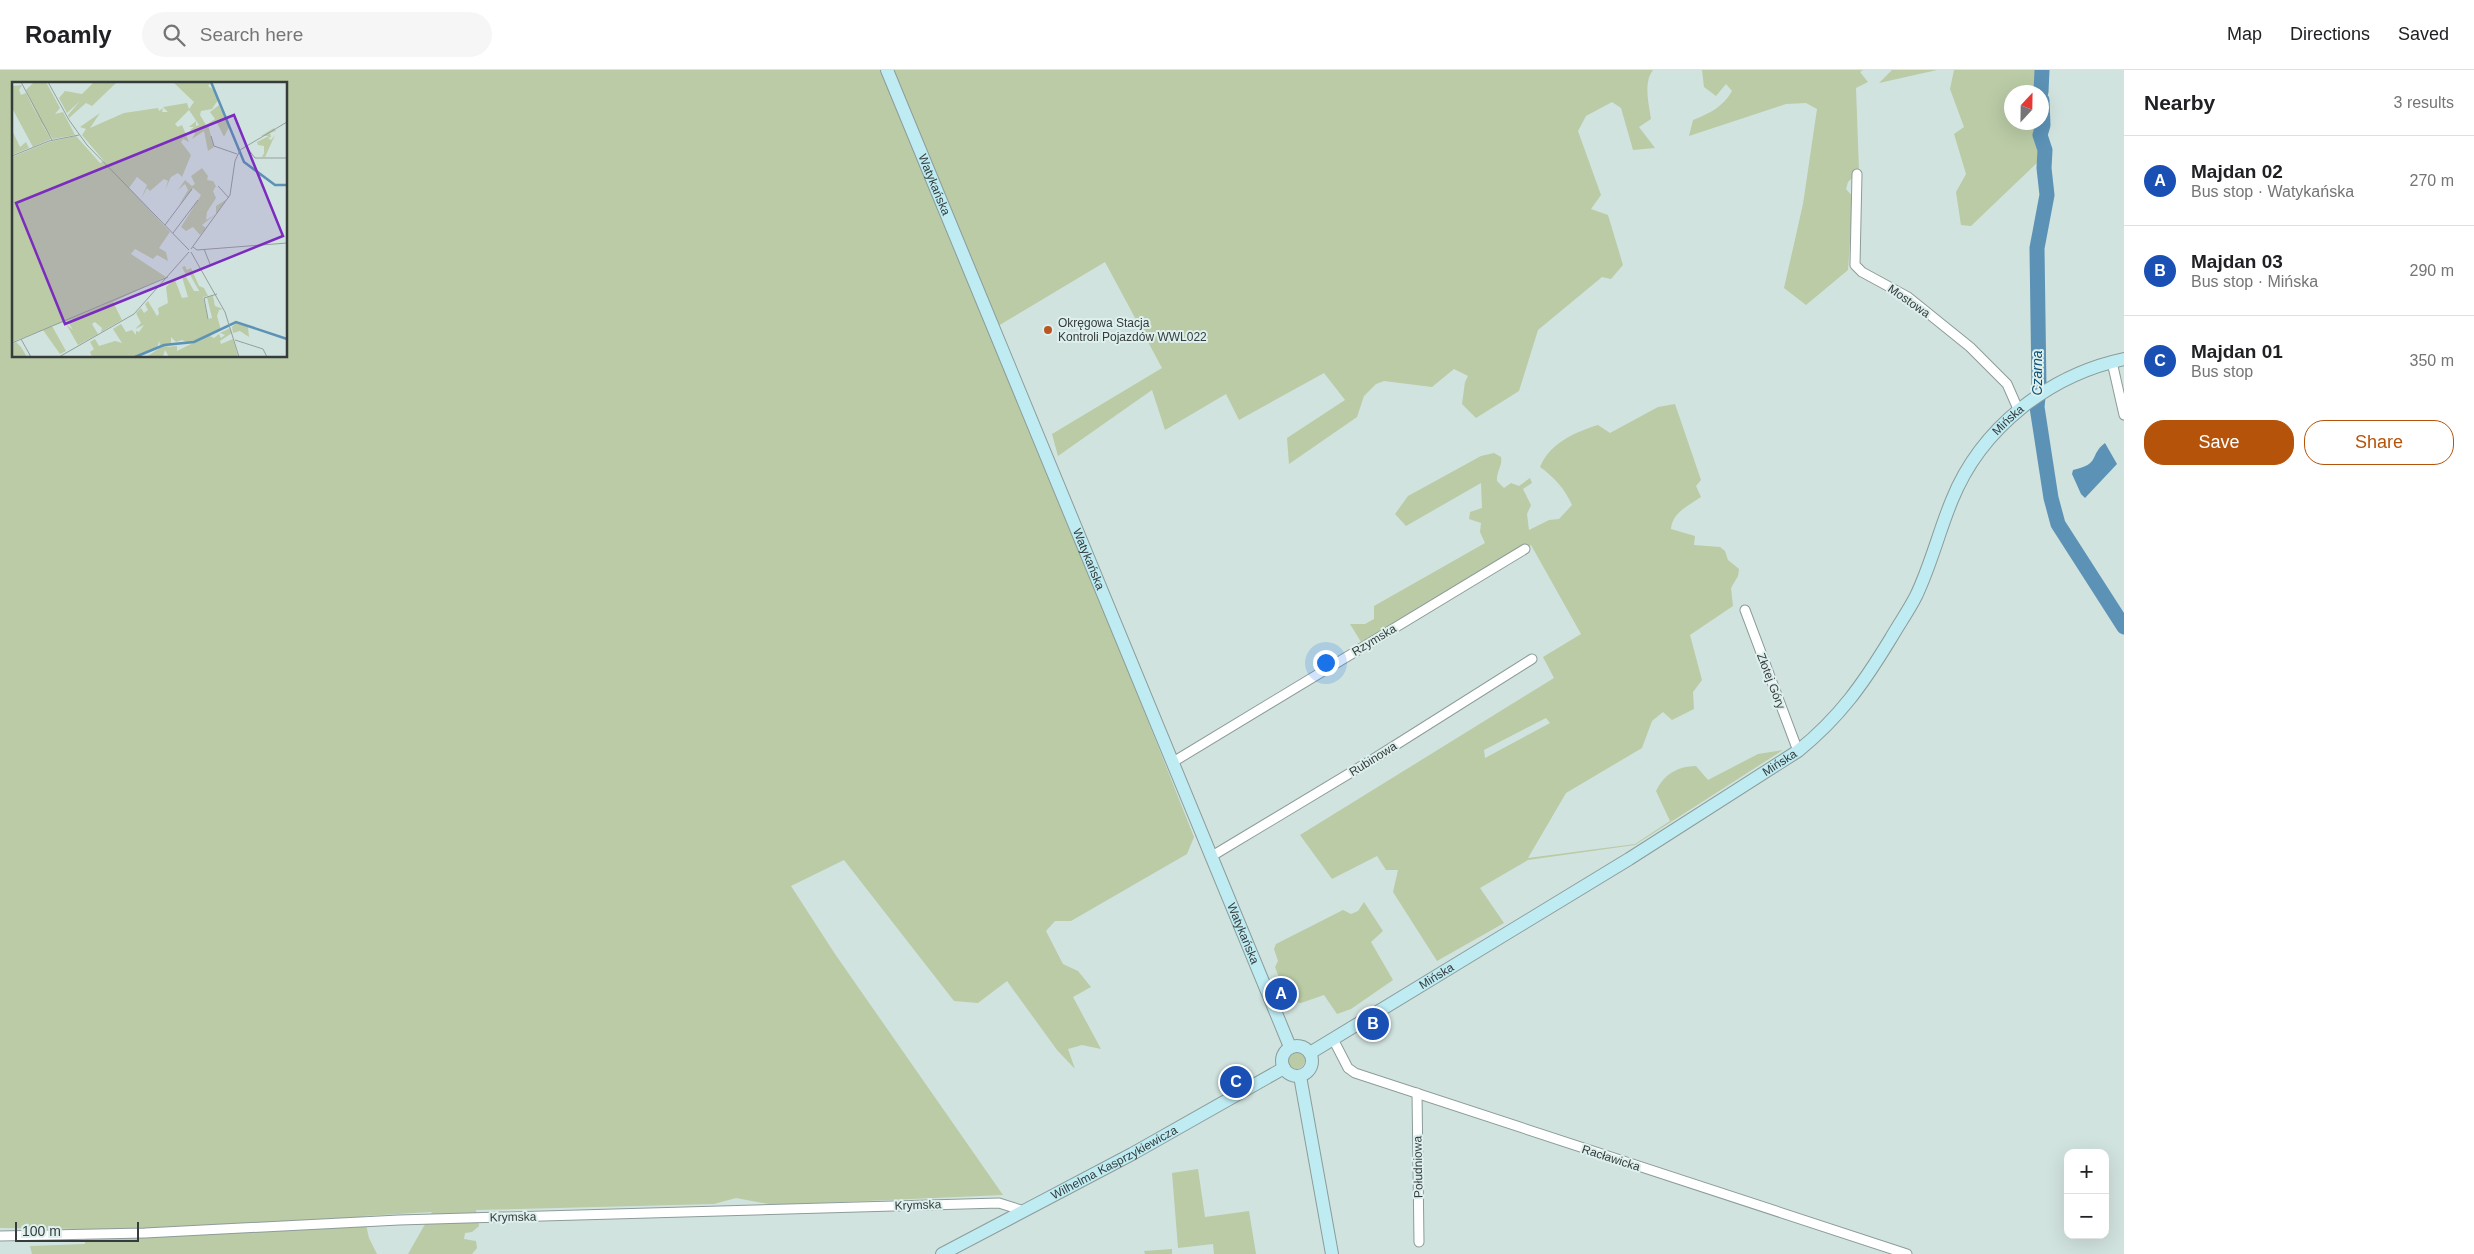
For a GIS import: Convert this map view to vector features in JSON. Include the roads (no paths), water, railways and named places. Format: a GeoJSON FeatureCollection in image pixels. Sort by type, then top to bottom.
{"type":"FeatureCollection","features":[{"type":"Feature","properties":{"kind":"street","name":"Watykańska"},"geometry":{"type":"LineString","coordinates":[[887,70],[1290,1047]]}},
{"type":"Feature","properties":{"kind":"street","name":"Mostowa"},"geometry":{"type":"LineString","coordinates":[[1857,174],[1855,265],[1862,272],[1908,297],[1970,346],[2007,384],[2022,406]]}},
{"type":"Feature","properties":{"kind":"street","name":"Mińska"},"geometry":{"type":"LineString","coordinates":[[1310,1053],[1628,859],[1798,751],[1821,732],[1850,701],[1916,597],[1960,482],[1989,440],[2022,406],[2055,384],[2081,372],[2118,361]]}},
{"type":"Feature","properties":{"kind":"street"},"geometry":{"type":"LineString","coordinates":[[2118,361],[2124,415]]}},
{"type":"Feature","properties":{"kind":"street","name":"Rzymska"},"geometry":{"type":"LineString","coordinates":[[1173,762],[1525,550]]}},
{"type":"Feature","properties":{"kind":"street","name":"Złotej Góry"},"geometry":{"type":"LineString","coordinates":[[1745,610],[1798,751]]}},
{"type":"Feature","properties":{"kind":"street","name":"Rubinowa"},"geometry":{"type":"LineString","coordinates":[[1212,856],[1375,758],[1532,659]]}},
{"type":"Feature","properties":{"kind":"street","name":"Racławicka"},"geometry":{"type":"LineString","coordinates":[[1334,1039],[1348,1068],[1355,1073],[1907,1254]]}},
{"type":"Feature","properties":{"kind":"street"},"geometry":{"type":"LineString","coordinates":[[1301,1046],[1310,1053],[1312,1058],[1309,1070],[1300,1076],[1291,1074],[1284,1068],[1282,1059],[1290,1047],[1301,1046]]}},
{"type":"Feature","properties":{"kind":"street","name":"Wilhelma Kasprzykiewicza"},"geometry":{"type":"LineString","coordinates":[[942,1254],[1132,1154],[1284,1068]]}},
{"type":"Feature","properties":{"kind":"street"},"geometry":{"type":"LineString","coordinates":[[1300,1076],[1332,1254]]}},
{"type":"Feature","properties":{"kind":"street","name":"Południowa"},"geometry":{"type":"LineString","coordinates":[[1418,1093],[1419,1242]]}},
{"type":"Feature","properties":{"kind":"street","name":"Krymska"},"geometry":{"type":"LineString","coordinates":[[0,1236],[145,1233],[399,1220],[999,1203],[1024,1211]]}},
{"type":"Feature","properties":{"kind":"water"},"geometry":{"type":"Polygon","coordinates":[[[2105,443],[2117,464],[2085,498],[2081,494],[2072,474],[2073,470],[2088,465],[2094,459],[2100,447],[2105,443]]]}},
{"type":"Feature","properties":{"kind":"waterway","name":"Czarna"},"geometry":{"type":"LineString","coordinates":[[2041,85],[2042,70]]}},
{"type":"Feature","properties":{"kind":"waterway","name":"Czarna"},"geometry":{"type":"LineString","coordinates":[[2042,130],[2040,135],[2045,150],[2044,168],[2047,195],[2037,248],[2039,388],[2037,407],[2051,498],[2058,524],[2124,627]]}},
{"type":"Feature","properties":{"kind":"place","name":"Okręgowa Stacja Kontroli Pojazdów WWL022"},"geometry":{"type":"Point","coordinates":[1048,330]}},
{"type":"Feature","properties":{"kind":"place","name":"Majdan 02"},"geometry":{"type":"Point","coordinates":[1281,994]}},
{"type":"Feature","properties":{"kind":"place","name":"Majdan 03"},"geometry":{"type":"Point","coordinates":[1373,1024]}},
{"type":"Feature","properties":{"kind":"place","name":"Majdan 01"},"geometry":{"type":"Point","coordinates":[1236,1082]}}]}
